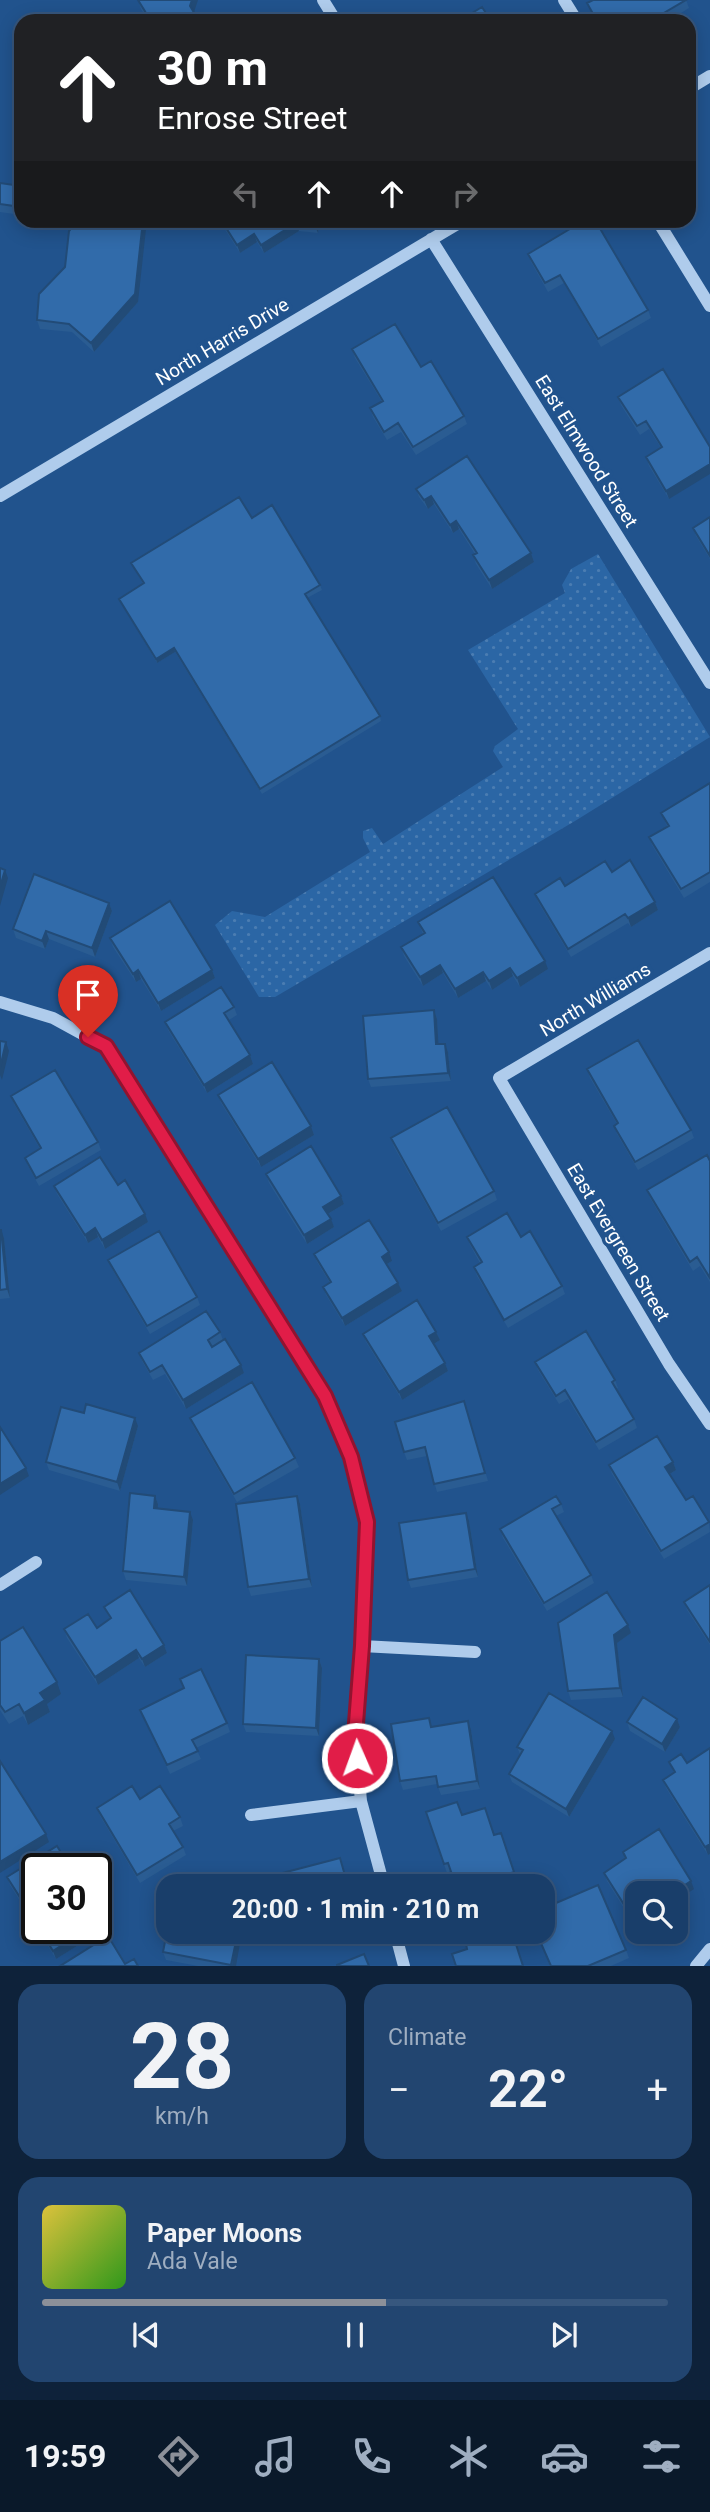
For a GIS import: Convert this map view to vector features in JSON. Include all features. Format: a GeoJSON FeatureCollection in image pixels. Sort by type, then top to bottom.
{"type":"FeatureCollection","features":[{"type":"Feature","properties":{"kind":"street","name":"North Harris Drive"},"geometry":{"type":"LineString","coordinates":[[0,496],[450,228]]}},
{"type":"Feature","properties":{"kind":"street"},"geometry":{"type":"LineString","coordinates":[[662,228],[710,306]]}},
{"type":"Feature","properties":{"kind":"street","name":"East Elmwood Street"},"geometry":{"type":"LineString","coordinates":[[430,239],[710,683]]}},
{"type":"Feature","properties":{"kind":"street","name":"North Williams"},"geometry":{"type":"LineString","coordinates":[[499,1078],[710,953]]}},
{"type":"Feature","properties":{"kind":"street"},"geometry":{"type":"LineString","coordinates":[[0,1002],[53,1018],[106,1046],[325,1396],[351,1457],[367,1522],[355,1736],[361,1801],[381,1874]]}},
{"type":"Feature","properties":{"kind":"street","name":"East Evergreen Street"},"geometry":{"type":"LineString","coordinates":[[499,1078],[669,1364],[710,1424]]}},
{"type":"Feature","properties":{"kind":"street"},"geometry":{"type":"LineString","coordinates":[[0,1585],[36,1562]]}},
{"type":"Feature","properties":{"kind":"street"},"geometry":{"type":"LineString","coordinates":[[362,1646],[475,1653]]}},
{"type":"Feature","properties":{"kind":"street"},"geometry":{"type":"LineString","coordinates":[[251,1815],[361,1801]]}},
{"type":"Feature","properties":{"kind":"street"},"geometry":{"type":"LineString","coordinates":[[399,1944],[404,1966]]}},
{"type":"Feature","properties":{"kind":"street"},"geometry":{"type":"LineString","coordinates":[[696,1966],[710,1949]]}},
{"type":"Feature","properties":{"kind":"shaded area"},"geometry":{"type":"Polygon","coordinates":[[[598,554],[710,737],[575,821],[275,997],[259,997],[215,925],[232,911],[265,917],[370,852],[363,838],[363,831],[372,828],[383,844],[503,767],[493,751],[495,746],[518,729],[468,650],[565,593],[562,585],[571,569],[598,554]]]}},
{"type":"Feature","properties":{"kind":"building"},"geometry":{"type":"Polygon","coordinates":[[[138,0],[192,0],[190,6],[195,14],[147,14],[138,0]]]}},
{"type":"Feature","properties":{"kind":"building"},"geometry":{"type":"Polygon","coordinates":[[[593,0],[686,0],[662,14],[593,14],[587,3],[593,0]]]}},
{"type":"Feature","properties":{"kind":"building"},"geometry":{"type":"Polygon","coordinates":[[[482,7],[486,14],[470,14],[482,7]]]}},
{"type":"Feature","properties":{"kind":"building"},"geometry":{"type":"Polygon","coordinates":[[[0,183],[14,185],[14,206],[0,204],[0,183]]]}},
{"type":"Feature","properties":{"kind":"building"},"geometry":{"type":"Polygon","coordinates":[[[71,228],[142,228],[135,294],[91,343],[69,324],[37,320],[39,294],[65,267],[71,228]]]}},
{"type":"Feature","properties":{"kind":"building"},"geometry":{"type":"Polygon","coordinates":[[[226,228],[288,228],[261,245],[254,234],[237,245],[226,228]]]}},
{"type":"Feature","properties":{"kind":"building"},"geometry":{"type":"Polygon","coordinates":[[[572,228],[600,228],[648,310],[598,339],[560,275],[545,283],[528,254],[572,228]]]}},
{"type":"Feature","properties":{"kind":"building"},"geometry":{"type":"Polygon","coordinates":[[[395,324],[421,367],[431,361],[464,416],[413,447],[398,423],[384,432],[370,408],[383,401],[352,349],[395,324]]]}},
{"type":"Feature","properties":{"kind":"building"},"geometry":{"type":"Polygon","coordinates":[[[663,369],[710,447],[710,464],[666,491],[646,457],[662,447],[646,421],[637,426],[618,397],[663,369]]]}},
{"type":"Feature","properties":{"kind":"building"},"geometry":{"type":"Polygon","coordinates":[[[467,456],[531,553],[489,580],[473,555],[477,553],[456,521],[450,525],[431,496],[424,500],[416,489],[467,456]]]}},
{"type":"Feature","properties":{"kind":"building"},"geometry":{"type":"Polygon","coordinates":[[[239,497],[252,518],[272,505],[320,585],[305,594],[380,716],[260,789],[174,648],[156,659],[119,599],[144,583],[131,563],[239,497]]]}},
{"type":"Feature","properties":{"kind":"building"},"geometry":{"type":"Polygon","coordinates":[[[710,517],[710,556],[693,528],[710,517]]]}},
{"type":"Feature","properties":{"kind":"building"},"geometry":{"type":"Polygon","coordinates":[[[710,783],[710,872],[681,889],[649,837],[669,826],[661,813],[710,783]]]}},
{"type":"Feature","properties":{"kind":"building"},"geometry":{"type":"Polygon","coordinates":[[[630,860],[655,902],[628,918],[625,914],[568,949],[535,894],[560,878],[565,886],[605,861],[612,872],[630,860]]]}},
{"type":"Feature","properties":{"kind":"building"},"geometry":{"type":"Polygon","coordinates":[[[0,868],[5,870],[0,887],[0,868]]]}},
{"type":"Feature","properties":{"kind":"building"},"geometry":{"type":"Polygon","coordinates":[[[34,874],[109,903],[92,948],[46,931],[42,941],[13,929],[34,874]]]}},
{"type":"Feature","properties":{"kind":"building"},"geometry":{"type":"Polygon","coordinates":[[[493,877],[545,961],[517,978],[510,968],[489,981],[483,972],[455,989],[440,965],[420,977],[401,947],[425,933],[418,922],[493,877]]]}},
{"type":"Feature","properties":{"kind":"building"},"geometry":{"type":"Polygon","coordinates":[[[170,901],[212,970],[158,1003],[138,970],[133,974],[110,938],[170,901]]]}},
{"type":"Feature","properties":{"kind":"building"},"geometry":{"type":"Polygon","coordinates":[[[221,987],[234,1007],[224,1013],[250,1055],[204,1085],[165,1022],[221,987]]]}},
{"type":"Feature","properties":{"kind":"building"},"geometry":{"type":"Polygon","coordinates":[[[434,1010],[436,1044],[445,1044],[448,1073],[368,1079],[363,1016],[434,1010]]]}},
{"type":"Feature","properties":{"kind":"building"},"geometry":{"type":"Polygon","coordinates":[[[638,1040],[691,1130],[635,1162],[614,1126],[618,1123],[587,1069],[638,1040]]]}},
{"type":"Feature","properties":{"kind":"building"},"geometry":{"type":"Polygon","coordinates":[[[0,1041],[6,1042],[0,1068],[0,1041]]]}},
{"type":"Feature","properties":{"kind":"building"},"geometry":{"type":"Polygon","coordinates":[[[272,1062],[311,1126],[258,1159],[218,1095],[272,1062]]]}},
{"type":"Feature","properties":{"kind":"building"},"geometry":{"type":"Polygon","coordinates":[[[55,1070],[98,1142],[36,1178],[25,1158],[41,1148],[11,1096],[55,1070]]]}},
{"type":"Feature","properties":{"kind":"building"},"geometry":{"type":"Polygon","coordinates":[[[447,1107],[494,1191],[438,1223],[391,1138],[447,1107]]]}},
{"type":"Feature","properties":{"kind":"building"},"geometry":{"type":"Polygon","coordinates":[[[311,1146],[341,1196],[323,1207],[331,1219],[304,1235],[266,1174],[311,1146]]]}},
{"type":"Feature","properties":{"kind":"building"},"geometry":{"type":"Polygon","coordinates":[[[707,1155],[710,1161],[710,1278],[697,1257],[690,1262],[647,1190],[707,1155]]]}},
{"type":"Feature","properties":{"kind":"building"},"geometry":{"type":"Polygon","coordinates":[[[100,1157],[118,1185],[125,1180],[145,1214],[102,1240],[95,1228],[85,1235],[54,1186],[100,1157]]]}},
{"type":"Feature","properties":{"kind":"building"},"geometry":{"type":"Polygon","coordinates":[[[507,1213],[521,1237],[530,1231],[562,1286],[504,1320],[474,1267],[482,1262],[467,1237],[507,1213]]]}},
{"type":"Feature","properties":{"kind":"building"},"geometry":{"type":"Polygon","coordinates":[[[369,1220],[389,1252],[382,1257],[398,1283],[342,1318],[323,1287],[331,1282],[314,1254],[369,1220]]]}},
{"type":"Feature","properties":{"kind":"building"},"geometry":{"type":"Polygon","coordinates":[[[0,1230],[7,1289],[0,1290],[0,1230]]]}},
{"type":"Feature","properties":{"kind":"building"},"geometry":{"type":"Polygon","coordinates":[[[159,1231],[197,1297],[147,1326],[108,1260],[159,1231]]]}},
{"type":"Feature","properties":{"kind":"building"},"geometry":{"type":"Polygon","coordinates":[[[417,1300],[436,1332],[429,1336],[445,1363],[399,1392],[363,1334],[417,1300]]]}},
{"type":"Feature","properties":{"kind":"building"},"geometry":{"type":"Polygon","coordinates":[[[206,1311],[220,1332],[208,1340],[212,1347],[225,1339],[241,1365],[183,1400],[162,1365],[150,1372],[139,1353],[206,1311]]]}},
{"type":"Feature","properties":{"kind":"building"},"geometry":{"type":"Polygon","coordinates":[[[586,1331],[634,1419],[596,1442],[565,1390],[556,1396],[535,1362],[586,1331]]]}},
{"type":"Feature","properties":{"kind":"building"},"geometry":{"type":"Polygon","coordinates":[[[252,1382],[295,1458],[234,1494],[190,1418],[252,1382]]]}},
{"type":"Feature","properties":{"kind":"building"},"geometry":{"type":"Polygon","coordinates":[[[464,1401],[485,1473],[434,1484],[425,1447],[404,1452],[395,1422],[464,1401]]]}},
{"type":"Feature","properties":{"kind":"building"},"geometry":{"type":"Polygon","coordinates":[[[86,1404],[135,1418],[117,1482],[46,1462],[61,1407],[84,1413],[86,1404]]]}},
{"type":"Feature","properties":{"kind":"building"},"geometry":{"type":"Polygon","coordinates":[[[0,1427],[26,1468],[0,1484],[0,1427]]]}},
{"type":"Feature","properties":{"kind":"building"},"geometry":{"type":"Polygon","coordinates":[[[657,1436],[673,1462],[665,1467],[686,1500],[693,1496],[709,1522],[661,1551],[609,1465],[657,1436]]]}},
{"type":"Feature","properties":{"kind":"building"},"geometry":{"type":"Polygon","coordinates":[[[130,1493],[155,1496],[154,1508],[190,1512],[184,1577],[123,1571],[130,1493]]]}},
{"type":"Feature","properties":{"kind":"building"},"geometry":{"type":"Polygon","coordinates":[[[297,1496],[309,1579],[248,1587],[236,1504],[297,1496]]]}},
{"type":"Feature","properties":{"kind":"building"},"geometry":{"type":"Polygon","coordinates":[[[556,1496],[561,1504],[552,1509],[591,1575],[544,1603],[500,1529],[556,1496]]]}},
{"type":"Feature","properties":{"kind":"building"},"geometry":{"type":"Polygon","coordinates":[[[466,1513],[475,1569],[408,1580],[399,1523],[466,1513]]]}},
{"type":"Feature","properties":{"kind":"building"},"geometry":{"type":"Polygon","coordinates":[[[710,1585],[710,1642],[684,1602],[710,1585]]]}},
{"type":"Feature","properties":{"kind":"building"},"geometry":{"type":"Polygon","coordinates":[[[130,1590],[164,1645],[142,1659],[136,1650],[95,1677],[64,1629],[88,1614],[97,1628],[111,1618],[104,1607],[130,1590]]]}},
{"type":"Feature","properties":{"kind":"building"},"geometry":{"type":"Polygon","coordinates":[[[607,1592],[628,1625],[614,1635],[620,1688],[568,1691],[558,1623],[607,1592]]]}},
{"type":"Feature","properties":{"kind":"building"},"geometry":{"type":"Polygon","coordinates":[[[23,1627],[57,1682],[40,1693],[45,1700],[24,1713],[19,1704],[5,1712],[0,1705],[0,1641],[23,1627]]]}},
{"type":"Feature","properties":{"kind":"building"},"geometry":{"type":"Polygon","coordinates":[[[246,1655],[319,1659],[316,1728],[243,1724],[246,1655]]]}},
{"type":"Feature","properties":{"kind":"building"},"geometry":{"type":"Polygon","coordinates":[[[201,1669],[227,1723],[192,1740],[198,1751],[167,1765],[140,1710],[184,1688],[180,1679],[201,1669]]]}},
{"type":"Feature","properties":{"kind":"building"},"geometry":{"type":"Polygon","coordinates":[[[549,1693],[612,1731],[566,1809],[509,1774],[523,1750],[517,1747],[549,1693]]]}},
{"type":"Feature","properties":{"kind":"building"},"geometry":{"type":"Polygon","coordinates":[[[643,1697],[677,1719],[662,1744],[627,1722],[643,1697]]]}},
{"type":"Feature","properties":{"kind":"building"},"geometry":{"type":"Polygon","coordinates":[[[429,1718],[431,1727],[468,1721],[477,1781],[438,1787],[436,1776],[400,1781],[391,1724],[429,1718]]]}},
{"type":"Feature","properties":{"kind":"building"},"geometry":{"type":"Polygon","coordinates":[[[710,1748],[710,1844],[705,1847],[663,1780],[675,1772],[669,1762],[681,1754],[687,1763],[710,1748]]]}},
{"type":"Feature","properties":{"kind":"building"},"geometry":{"type":"Polygon","coordinates":[[[0,1761],[46,1834],[0,1862],[0,1761]]]}},
{"type":"Feature","properties":{"kind":"building"},"geometry":{"type":"Polygon","coordinates":[[[132,1786],[140,1799],[160,1786],[180,1817],[169,1824],[183,1847],[137,1875],[97,1808],[132,1786]]]}},
{"type":"Feature","properties":{"kind":"building"},"geometry":{"type":"Polygon","coordinates":[[[457,1802],[462,1815],[485,1808],[494,1835],[501,1833],[514,1872],[452,1874],[448,1863],[444,1864],[426,1812],[457,1802]]]}},
{"type":"Feature","properties":{"kind":"building"},"geometry":{"type":"Polygon","coordinates":[[[659,1829],[691,1881],[625,1881],[625,1906],[604,1873],[626,1858],[623,1852],[659,1829]]]}},
{"type":"Feature","properties":{"kind":"building"},"geometry":{"type":"Polygon","coordinates":[[[57,1846],[61,1853],[46,1853],[57,1846]]]}},
{"type":"Feature","properties":{"kind":"building"},"geometry":{"type":"Polygon","coordinates":[[[340,1858],[345,1874],[279,1874],[340,1858]]]}},
{"type":"Feature","properties":{"kind":"building"},"geometry":{"type":"Polygon","coordinates":[[[21,1868],[21,1899],[7,1877],[21,1868]]]}},
{"type":"Feature","properties":{"kind":"building"},"geometry":{"type":"Polygon","coordinates":[[[598,1885],[626,1950],[588,1966],[551,1966],[541,1944],[555,1944],[555,1903],[598,1885]]]}},
{"type":"Feature","properties":{"kind":"building"},"geometry":{"type":"Polygon","coordinates":[[[112,1943],[125,1964],[134,1959],[138,1966],[60,1966],[95,1944],[112,1943]]]}},
{"type":"Feature","properties":{"kind":"building"},"geometry":{"type":"Polygon","coordinates":[[[49,1944],[64,1944],[53,1951],[49,1944]]]}},
{"type":"Feature","properties":{"kind":"building"},"geometry":{"type":"Polygon","coordinates":[[[165,1944],[235,1944],[231,1965],[163,1952],[165,1944]]]}},
{"type":"Feature","properties":{"kind":"building"},"geometry":{"type":"Polygon","coordinates":[[[466,1944],[516,1944],[523,1966],[456,1966],[452,1954],[467,1949],[466,1944]]]}},
{"type":"Feature","properties":{"kind":"building"},"geometry":{"type":"Polygon","coordinates":[[[364,1954],[369,1966],[337,1966],[337,1965],[364,1954]]]}},
{"type":"Feature","properties":{"kind":"route"},"geometry":{"type":"LineString","coordinates":[[88,1037],[106,1046],[325,1396],[351,1457],[367,1522],[355,1736],[357,1758]]}}]}
